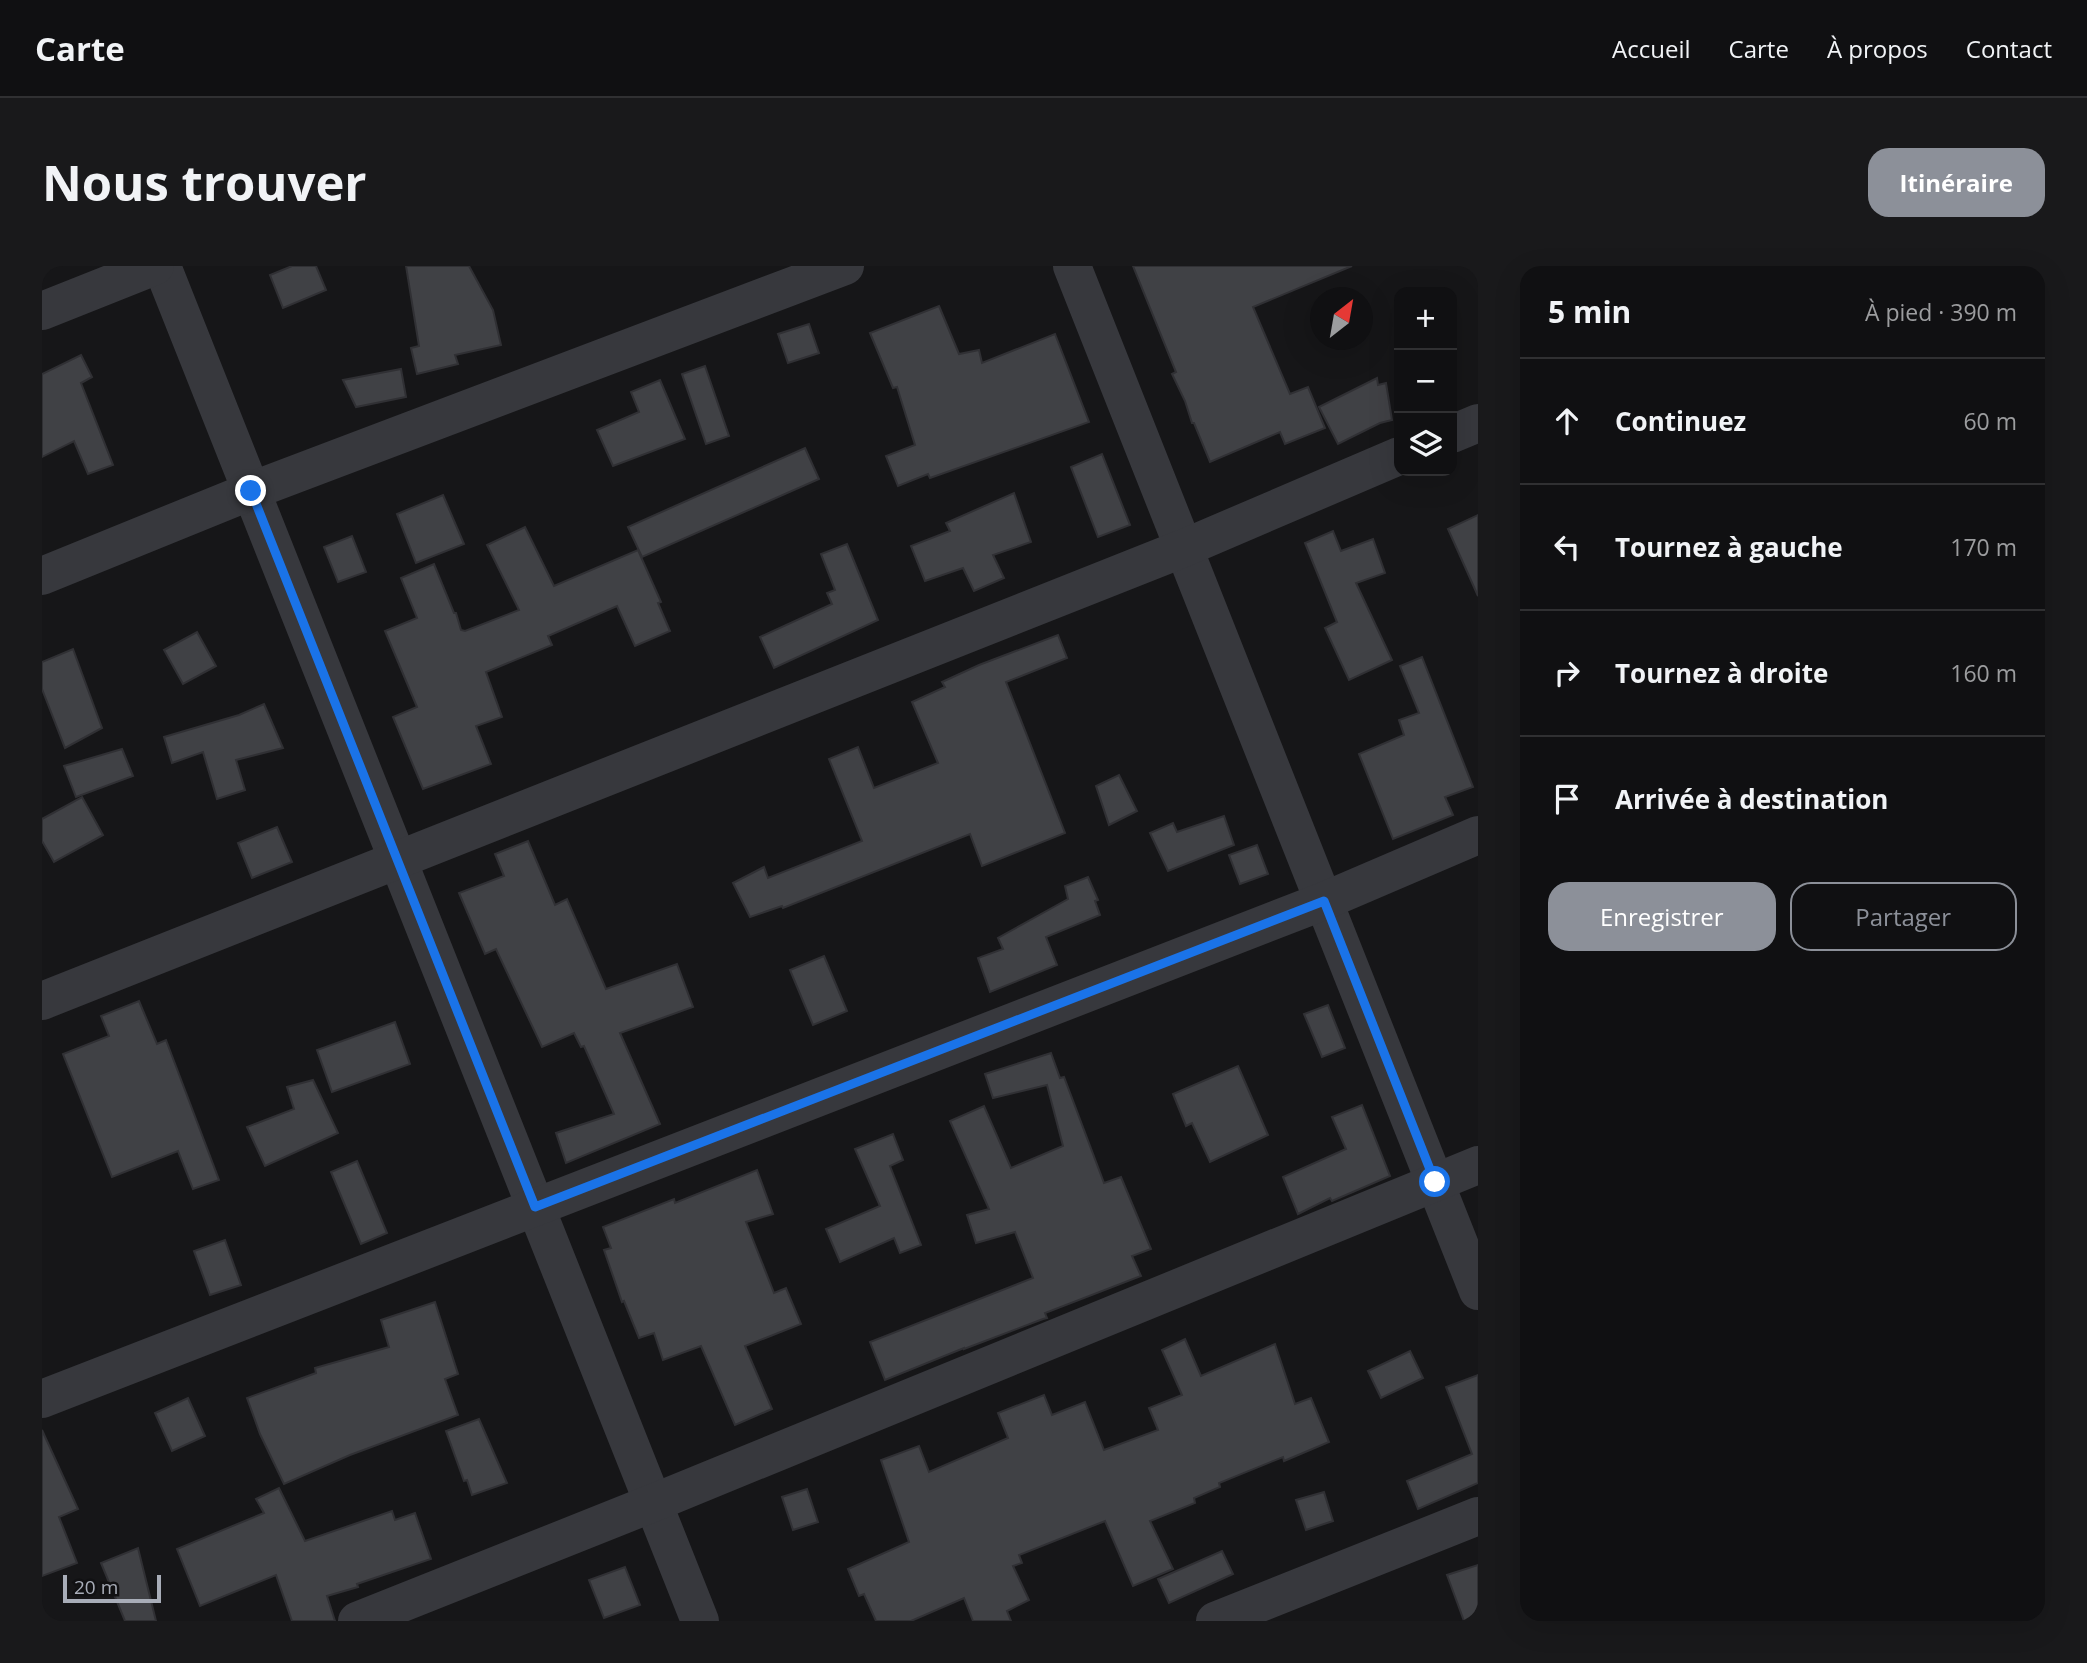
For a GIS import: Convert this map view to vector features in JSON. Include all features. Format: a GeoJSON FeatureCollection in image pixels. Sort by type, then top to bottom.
{"type":"FeatureCollection","features":[{"type":"Feature","properties":{"kind":"street"},"geometry":{"type":"LineString","coordinates":[[42,310],[155,266]]}},
{"type":"Feature","properties":{"kind":"street"},"geometry":{"type":"LineString","coordinates":[[162,266],[700,1621]]}},
{"type":"Feature","properties":{"kind":"street"},"geometry":{"type":"LineString","coordinates":[[42,576],[251,491],[845,266]]}},
{"type":"Feature","properties":{"kind":"street"},"geometry":{"type":"LineString","coordinates":[[1072,266],[1478,1291]]}},
{"type":"Feature","properties":{"kind":"street"},"geometry":{"type":"LineString","coordinates":[[1457,432],[1478,423]]}},
{"type":"Feature","properties":{"kind":"street"},"geometry":{"type":"LineString","coordinates":[[42,1001],[1184,548],[1394,458]]}},
{"type":"Feature","properties":{"kind":"street"},"geometry":{"type":"LineString","coordinates":[[42,1399],[1324,901],[1478,835]]}},
{"type":"Feature","properties":{"kind":"street"},"geometry":{"type":"LineString","coordinates":[[358,1621],[1478,1165]]}},
{"type":"Feature","properties":{"kind":"street"},"geometry":{"type":"LineString","coordinates":[[1215,1621],[1478,1516]]}},
{"type":"Feature","properties":{"kind":"building"},"geometry":{"type":"Polygon","coordinates":[[[292,266],[316,266],[326,290],[283,308],[270,275],[292,266]]]}},
{"type":"Feature","properties":{"kind":"building"},"geometry":{"type":"Polygon","coordinates":[[[406,266],[469,266],[493,310],[501,345],[455,355],[458,364],[417,374],[411,348],[419,346],[406,266]]]}},
{"type":"Feature","properties":{"kind":"building"},"geometry":{"type":"Polygon","coordinates":[[[1133,266],[1352,266],[1253,307],[1290,394],[1308,387],[1325,428],[1285,444],[1280,432],[1210,462],[1172,374],[1176,372],[1133,266]]]}},
{"type":"Feature","properties":{"kind":"building"},"geometry":{"type":"Polygon","coordinates":[[[939,306],[959,354],[979,350],[982,363],[1055,334],[1089,422],[930,478],[928,474],[898,486],[886,456],[915,445],[897,387],[893,388],[870,333],[939,306]]]}},
{"type":"Feature","properties":{"kind":"building"},"geometry":{"type":"Polygon","coordinates":[[[809,324],[819,353],[788,363],[778,334],[809,324]]]}},
{"type":"Feature","properties":{"kind":"building"},"geometry":{"type":"Polygon","coordinates":[[[81,355],[92,377],[81,383],[113,465],[88,474],[74,441],[42,457],[42,374],[81,355]]]}},
{"type":"Feature","properties":{"kind":"building"},"geometry":{"type":"Polygon","coordinates":[[[705,366],[729,436],[706,444],[682,374],[705,366]]]}},
{"type":"Feature","properties":{"kind":"building"},"geometry":{"type":"Polygon","coordinates":[[[401,369],[406,397],[356,407],[343,380],[401,369]]]}},
{"type":"Feature","properties":{"kind":"building"},"geometry":{"type":"Polygon","coordinates":[[[1377,378],[1378,385],[1386,383],[1392,420],[1380,423],[1338,444],[1319,407],[1377,378]]]}},
{"type":"Feature","properties":{"kind":"building"},"geometry":{"type":"Polygon","coordinates":[[[660,380],[685,439],[613,466],[597,430],[639,412],[631,392],[660,380]]]}},
{"type":"Feature","properties":{"kind":"building"},"geometry":{"type":"Polygon","coordinates":[[[805,448],[819,479],[642,557],[628,527],[805,448]]]}},
{"type":"Feature","properties":{"kind":"building"},"geometry":{"type":"Polygon","coordinates":[[[1102,454],[1130,525],[1098,537],[1071,467],[1102,454]]]}},
{"type":"Feature","properties":{"kind":"building"},"geometry":{"type":"Polygon","coordinates":[[[1014,493],[1031,542],[993,555],[1004,578],[974,591],[963,568],[925,581],[911,546],[950,531],[946,523],[1014,493]]]}},
{"type":"Feature","properties":{"kind":"building"},"geometry":{"type":"Polygon","coordinates":[[[443,495],[464,544],[416,563],[397,514],[443,495]]]}},
{"type":"Feature","properties":{"kind":"building"},"geometry":{"type":"Polygon","coordinates":[[[1478,515],[1478,596],[1448,529],[1478,515]]]}},
{"type":"Feature","properties":{"kind":"building"},"geometry":{"type":"Polygon","coordinates":[[[525,527],[554,586],[638,550],[661,602],[658,603],[670,631],[635,646],[617,606],[548,636],[552,645],[486,672],[502,717],[476,726],[491,764],[423,789],[393,717],[417,707],[385,631],[417,618],[401,578],[434,564],[461,630],[465,631],[519,610],[487,545],[525,527]]]}},
{"type":"Feature","properties":{"kind":"building"},"geometry":{"type":"Polygon","coordinates":[[[1333,531],[1341,551],[1373,539],[1385,573],[1356,583],[1392,660],[1349,680],[1325,628],[1337,622],[1305,543],[1333,531]]]}},
{"type":"Feature","properties":{"kind":"building"},"geometry":{"type":"Polygon","coordinates":[[[352,536],[366,572],[338,582],[324,547],[352,536]]]}},
{"type":"Feature","properties":{"kind":"building"},"geometry":{"type":"Polygon","coordinates":[[[847,544],[878,620],[774,668],[760,637],[832,604],[827,593],[835,590],[821,554],[847,544]]]}},
{"type":"Feature","properties":{"kind":"building"},"geometry":{"type":"Polygon","coordinates":[[[197,632],[216,666],[183,684],[164,650],[197,632]]]}},
{"type":"Feature","properties":{"kind":"building"},"geometry":{"type":"Polygon","coordinates":[[[1058,635],[1067,658],[1006,682],[1065,833],[982,866],[970,834],[783,908],[782,906],[750,917],[733,883],[764,867],[768,878],[862,841],[829,759],[858,747],[874,788],[938,763],[912,702],[945,687],[942,682],[979,665],[1058,635]]]}},
{"type":"Feature","properties":{"kind":"building"},"geometry":{"type":"Polygon","coordinates":[[[73,649],[102,728],[65,748],[42,689],[42,662],[73,649]]]}},
{"type":"Feature","properties":{"kind":"building"},"geometry":{"type":"Polygon","coordinates":[[[1422,657],[1473,787],[1445,797],[1453,815],[1393,839],[1359,754],[1404,735],[1399,720],[1419,713],[1400,666],[1422,657]]]}},
{"type":"Feature","properties":{"kind":"building"},"geometry":{"type":"Polygon","coordinates":[[[264,704],[283,748],[236,760],[245,790],[217,799],[203,752],[172,763],[164,737],[239,715],[264,704]]]}},
{"type":"Feature","properties":{"kind":"building"},"geometry":{"type":"Polygon","coordinates":[[[122,749],[133,776],[76,797],[64,766],[122,749]]]}},
{"type":"Feature","properties":{"kind":"building"},"geometry":{"type":"Polygon","coordinates":[[[1119,775],[1137,811],[1109,825],[1096,786],[1119,775]]]}},
{"type":"Feature","properties":{"kind":"building"},"geometry":{"type":"Polygon","coordinates":[[[82,797],[103,835],[54,862],[42,841],[42,819],[82,797]]]}},
{"type":"Feature","properties":{"kind":"building"},"geometry":{"type":"Polygon","coordinates":[[[1224,816],[1234,845],[1168,871],[1150,833],[1173,823],[1177,832],[1224,816]]]}},
{"type":"Feature","properties":{"kind":"building"},"geometry":{"type":"Polygon","coordinates":[[[277,827],[292,862],[252,878],[238,843],[277,827]]]}},
{"type":"Feature","properties":{"kind":"building"},"geometry":{"type":"Polygon","coordinates":[[[528,841],[555,905],[567,899],[606,989],[677,964],[693,1007],[620,1033],[660,1124],[566,1163],[556,1133],[614,1114],[584,1046],[581,1047],[574,1033],[542,1047],[496,949],[485,954],[459,893],[504,876],[495,854],[528,841]]]}},
{"type":"Feature","properties":{"kind":"building"},"geometry":{"type":"Polygon","coordinates":[[[1257,845],[1268,874],[1240,884],[1229,855],[1257,845]]]}},
{"type":"Feature","properties":{"kind":"building"},"geometry":{"type":"Polygon","coordinates":[[[1088,877],[1098,900],[1095,901],[1100,915],[1046,937],[1057,965],[990,992],[978,958],[1003,949],[998,938],[1068,899],[1065,886],[1088,877]]]}},
{"type":"Feature","properties":{"kind":"building"},"geometry":{"type":"Polygon","coordinates":[[[824,956],[847,1011],[813,1025],[790,970],[824,956]]]}},
{"type":"Feature","properties":{"kind":"building"},"geometry":{"type":"Polygon","coordinates":[[[139,1001],[157,1044],[166,1040],[219,1180],[193,1189],[178,1151],[112,1177],[63,1054],[109,1036],[101,1016],[139,1001]]]}},
{"type":"Feature","properties":{"kind":"building"},"geometry":{"type":"Polygon","coordinates":[[[1328,1005],[1345,1048],[1322,1057],[1304,1014],[1328,1005]]]}},
{"type":"Feature","properties":{"kind":"building"},"geometry":{"type":"Polygon","coordinates":[[[395,1022],[410,1064],[332,1092],[317,1050],[395,1022]]]}},
{"type":"Feature","properties":{"kind":"building"},"geometry":{"type":"Polygon","coordinates":[[[1051,1053],[1060,1078],[1064,1077],[1104,1183],[1121,1177],[1151,1249],[1132,1256],[1141,1276],[1045,1313],[1047,1318],[885,1380],[870,1342],[1033,1278],[1015,1232],[976,1243],[967,1215],[989,1209],[950,1121],[984,1106],[1011,1168],[1063,1146],[1047,1085],[993,1098],[985,1074],[1051,1053]]]}},
{"type":"Feature","properties":{"kind":"building"},"geometry":{"type":"Polygon","coordinates":[[[1238,1066],[1268,1135],[1210,1162],[1192,1123],[1186,1126],[1173,1094],[1238,1066]]]}},
{"type":"Feature","properties":{"kind":"building"},"geometry":{"type":"Polygon","coordinates":[[[313,1080],[338,1133],[265,1166],[247,1127],[294,1109],[287,1087],[313,1080]]]}},
{"type":"Feature","properties":{"kind":"building"},"geometry":{"type":"Polygon","coordinates":[[[1362,1105],[1390,1176],[1332,1201],[1330,1198],[1298,1214],[1283,1177],[1346,1149],[1332,1117],[1362,1105]]]}},
{"type":"Feature","properties":{"kind":"building"},"geometry":{"type":"Polygon","coordinates":[[[893,1134],[903,1160],[890,1166],[921,1245],[900,1253],[894,1238],[840,1262],[826,1229],[880,1206],[855,1149],[893,1134]]]}},
{"type":"Feature","properties":{"kind":"building"},"geometry":{"type":"Polygon","coordinates":[[[357,1161],[387,1233],[361,1244],[331,1172],[357,1161]]]}},
{"type":"Feature","properties":{"kind":"building"},"geometry":{"type":"Polygon","coordinates":[[[757,1170],[773,1214],[746,1222],[774,1293],[786,1288],[801,1324],[745,1346],[772,1409],[735,1425],[701,1346],[663,1360],[654,1333],[639,1338],[624,1301],[622,1302],[604,1250],[611,1248],[603,1227],[674,1199],[675,1203],[757,1170]]]}},
{"type":"Feature","properties":{"kind":"building"},"geometry":{"type":"Polygon","coordinates":[[[225,1240],[241,1285],[210,1295],[194,1251],[225,1240]]]}},
{"type":"Feature","properties":{"kind":"building"},"geometry":{"type":"Polygon","coordinates":[[[435,1302],[458,1374],[445,1379],[458,1415],[350,1455],[284,1484],[260,1434],[247,1398],[316,1373],[315,1368],[389,1347],[381,1320],[435,1302]]]}},
{"type":"Feature","properties":{"kind":"building"},"geometry":{"type":"Polygon","coordinates":[[[1185,1339],[1201,1376],[1275,1344],[1295,1404],[1311,1398],[1329,1442],[1219,1483],[1220,1487],[1194,1498],[1195,1503],[1150,1521],[1173,1569],[1133,1586],[1105,1521],[1019,1555],[1022,1563],[1013,1566],[1029,1600],[1007,1611],[1011,1621],[973,1621],[964,1598],[911,1621],[876,1621],[864,1594],[859,1596],[848,1569],[909,1542],[881,1460],[919,1446],[929,1472],[1008,1438],[998,1413],[1044,1395],[1052,1415],[1085,1402],[1104,1450],[1158,1430],[1149,1408],[1182,1395],[1162,1350],[1185,1339]]]}},
{"type":"Feature","properties":{"kind":"building"},"geometry":{"type":"Polygon","coordinates":[[[1410,1351],[1423,1378],[1381,1398],[1368,1371],[1410,1351]]]}},
{"type":"Feature","properties":{"kind":"building"},"geometry":{"type":"Polygon","coordinates":[[[1478,1375],[1478,1483],[1418,1509],[1407,1481],[1472,1454],[1446,1387],[1478,1375]]]}},
{"type":"Feature","properties":{"kind":"building"},"geometry":{"type":"Polygon","coordinates":[[[188,1398],[205,1436],[172,1451],[155,1413],[188,1398]]]}},
{"type":"Feature","properties":{"kind":"building"},"geometry":{"type":"Polygon","coordinates":[[[479,1419],[507,1483],[472,1495],[467,1480],[464,1481],[446,1431],[479,1419]]]}},
{"type":"Feature","properties":{"kind":"building"},"geometry":{"type":"Polygon","coordinates":[[[42,1430],[78,1509],[59,1517],[77,1563],[42,1576],[42,1430]]]}},
{"type":"Feature","properties":{"kind":"building"},"geometry":{"type":"Polygon","coordinates":[[[279,1488],[305,1541],[392,1511],[395,1520],[415,1513],[431,1559],[327,1596],[335,1621],[292,1621],[276,1575],[200,1606],[177,1549],[264,1513],[256,1499],[279,1488]]]}},
{"type":"Feature","properties":{"kind":"building"},"geometry":{"type":"Polygon","coordinates":[[[807,1489],[818,1522],[793,1530],[782,1497],[807,1489]]]}},
{"type":"Feature","properties":{"kind":"building"},"geometry":{"type":"Polygon","coordinates":[[[1324,1492],[1333,1521],[1306,1530],[1296,1500],[1324,1492]]]}},
{"type":"Feature","properties":{"kind":"building"},"geometry":{"type":"Polygon","coordinates":[[[138,1548],[156,1621],[125,1621],[101,1563],[138,1548]]]}},
{"type":"Feature","properties":{"kind":"building"},"geometry":{"type":"Polygon","coordinates":[[[1222,1551],[1233,1574],[1169,1603],[1158,1579],[1222,1551]]]}},
{"type":"Feature","properties":{"kind":"building"},"geometry":{"type":"Polygon","coordinates":[[[1478,1565],[1478,1621],[1464,1621],[1447,1575],[1478,1565]]]}},
{"type":"Feature","properties":{"kind":"building"},"geometry":{"type":"Polygon","coordinates":[[[625,1567],[640,1605],[604,1618],[589,1580],[625,1567]]]}},
{"type":"Feature","properties":{"kind":"route"},"geometry":{"type":"LineString","coordinates":[[251,491],[535,1207],[1324,901],[1435,1182]]}}]}
